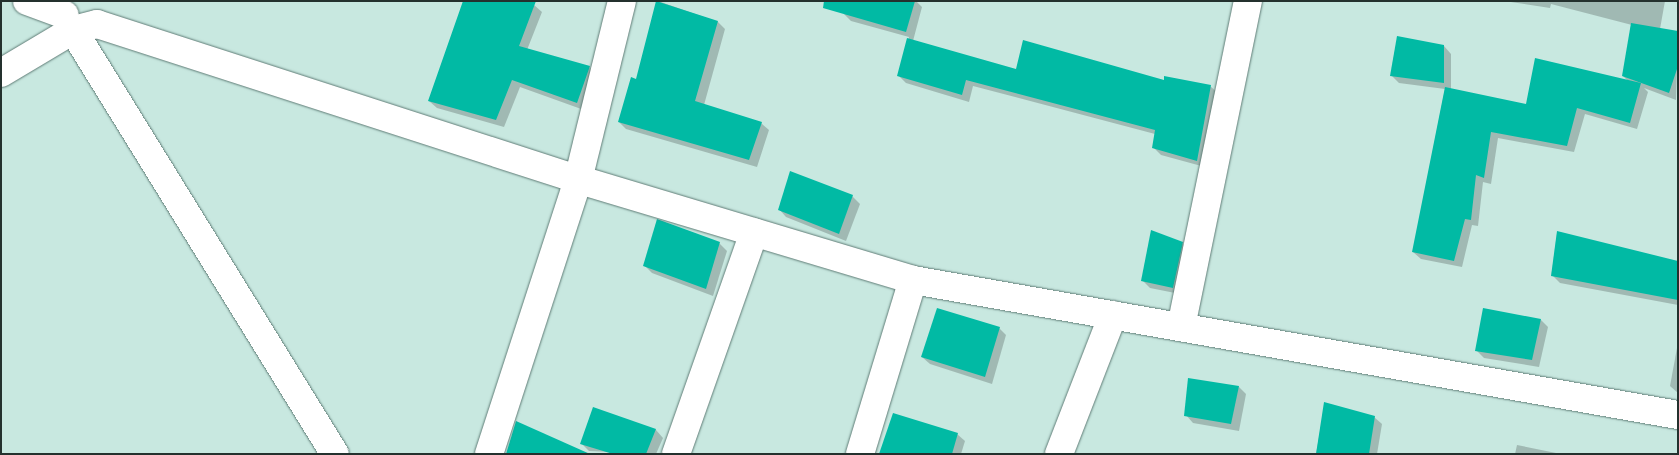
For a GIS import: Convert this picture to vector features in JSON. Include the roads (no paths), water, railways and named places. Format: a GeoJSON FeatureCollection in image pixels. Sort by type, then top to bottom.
{"type":"FeatureCollection","features":[{"type":"Feature","properties":{"kind":"street"},"geometry":{"type":"LineString","coordinates":[[27,1],[67,22],[109,27],[578,180],[913,280],[1678,415]]}},
{"type":"Feature","properties":{"kind":"street"},"geometry":{"type":"LineString","coordinates":[[489,454],[578,180],[622,1]]}},
{"type":"Feature","properties":{"kind":"street"},"geometry":{"type":"LineString","coordinates":[[1181,327],[1248,1]]}},
{"type":"Feature","properties":{"kind":"street"},"geometry":{"type":"LineString","coordinates":[[1,73],[67,22]]}},
{"type":"Feature","properties":{"kind":"street"},"geometry":{"type":"LineString","coordinates":[[67,22],[335,454]]}},
{"type":"Feature","properties":{"kind":"street"},"geometry":{"type":"LineString","coordinates":[[676,454],[754,232]]}},
{"type":"Feature","properties":{"kind":"street"},"geometry":{"type":"LineString","coordinates":[[860,454],[913,280]]}},
{"type":"Feature","properties":{"kind":"street"},"geometry":{"type":"LineString","coordinates":[[1059,454],[1113,315]]}}]}
